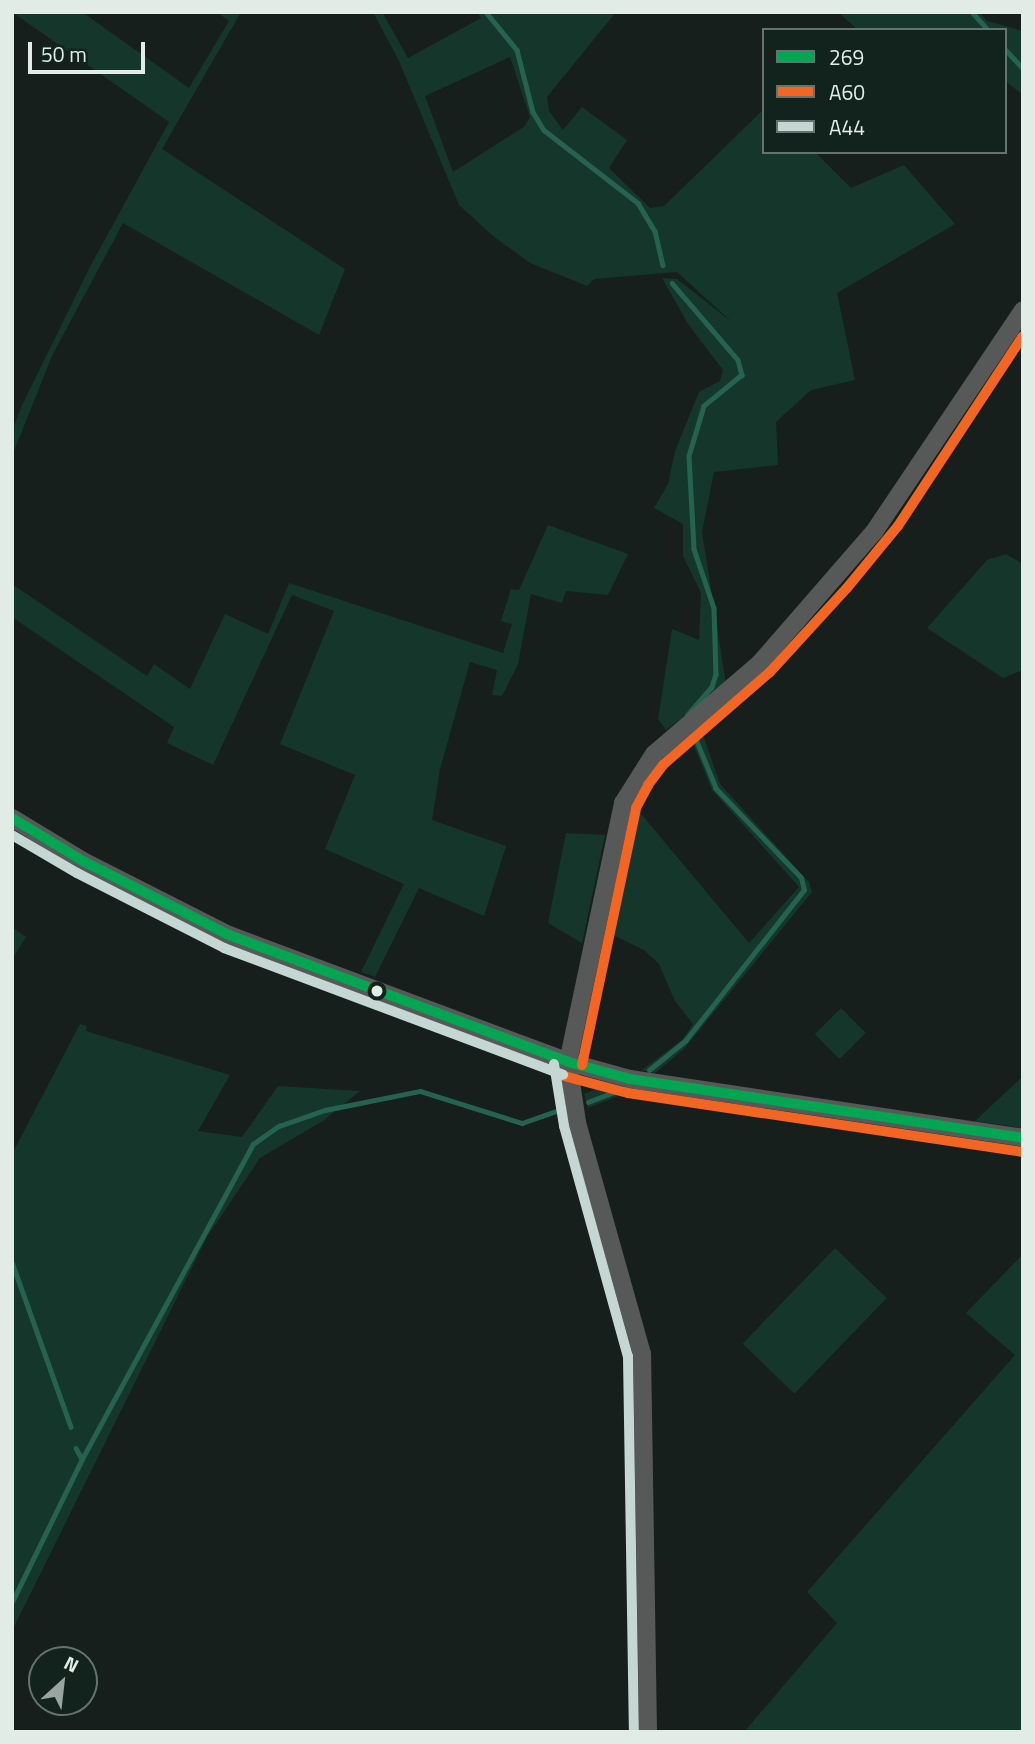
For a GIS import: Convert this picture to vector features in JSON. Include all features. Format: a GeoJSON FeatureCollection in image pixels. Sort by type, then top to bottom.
{"type":"FeatureCollection","features":[{"type":"Feature","properties":{"kind":"street"},"geometry":{"type":"LineString","coordinates":[[648,1732],[642,1354],[577,1122],[568,1062],[623,803],[636,777],[654,754],[760,663],[836,579],[886,518],[1023,310]]}},
{"type":"Feature","properties":{"kind":"street"},"geometry":{"type":"LineString","coordinates":[[12,817],[83,861],[229,935],[568,1062],[630,1079],[1023,1138]]}},
{"type":"Feature","properties":{"kind":"green space"},"geometry":{"type":"Polygon","coordinates":[[[12,12],[82,12],[189,88],[229,21],[217,12],[241,12],[162,149],[345,269],[319,335],[123,223],[52,356],[12,456],[12,431],[22,405],[92,263],[169,122],[12,12]]]}},
{"type":"Feature","properties":{"kind":"green space"},"geometry":{"type":"Polygon","coordinates":[[[373,12],[382,12],[408,58],[481,18],[477,12],[616,12],[547,97],[549,111],[563,130],[582,107],[627,140],[609,168],[650,208],[664,206],[762,111],[762,154],[817,154],[851,188],[904,165],[955,224],[837,293],[855,380],[811,390],[776,422],[778,465],[714,472],[702,532],[726,684],[666,730],[658,719],[672,629],[699,640],[701,593],[683,556],[683,524],[654,508],[668,484],[675,451],[699,392],[720,381],[723,370],[688,324],[662,278],[677,279],[732,322],[677,272],[594,279],[587,286],[530,263],[493,236],[459,205],[399,61],[373,12]],[[510,57],[425,96],[453,172],[524,127],[530,117],[510,57]]]}},
{"type":"Feature","properties":{"kind":"green space"},"geometry":{"type":"Polygon","coordinates":[[[838,12],[979,12],[987,21],[1023,31],[1023,95],[1007,83],[1007,28],[856,28],[838,12]]]}},
{"type":"Feature","properties":{"kind":"green space"},"geometry":{"type":"Polygon","coordinates":[[[548,525],[628,554],[608,595],[566,591],[562,603],[531,594],[518,664],[502,696],[492,695],[497,670],[470,662],[440,769],[432,820],[506,846],[484,916],[419,888],[375,977],[361,972],[404,884],[325,849],[355,775],[280,744],[334,611],[292,595],[213,765],[167,743],[174,727],[12,617],[12,584],[147,676],[154,664],[190,689],[225,614],[268,634],[289,583],[503,653],[512,624],[501,621],[511,589],[519,590],[548,525]]]}},
{"type":"Feature","properties":{"kind":"green space"},"geometry":{"type":"Polygon","coordinates":[[[1006,554],[1023,564],[1023,670],[1003,678],[927,628],[987,560],[1006,554]]]}},
{"type":"Feature","properties":{"kind":"green space"},"geometry":{"type":"Polygon","coordinates":[[[702,732],[720,784],[809,882],[812,892],[684,1049],[655,1073],[642,1070],[682,1040],[693,1024],[675,1001],[659,964],[644,950],[611,934],[637,809],[749,943],[799,887],[712,790],[692,741],[702,732]]]}},
{"type":"Feature","properties":{"kind":"green space"},"geometry":{"type":"Polygon","coordinates":[[[566,833],[605,835],[582,943],[548,923],[566,833]]]}},
{"type":"Feature","properties":{"kind":"green space"},"geometry":{"type":"Polygon","coordinates":[[[12,927],[26,937],[12,959],[12,927]]]}},
{"type":"Feature","properties":{"kind":"green space"},"geometry":{"type":"Polygon","coordinates":[[[841,1008],[866,1033],[840,1059],[815,1034],[841,1008]]]}},
{"type":"Feature","properties":{"kind":"green space"},"geometry":{"type":"Polygon","coordinates":[[[80,1024],[87,1026],[86,1031],[230,1075],[198,1131],[242,1137],[278,1086],[360,1091],[323,1121],[260,1158],[207,1237],[12,1631],[12,1154],[80,1024]]]}},
{"type":"Feature","properties":{"kind":"green space"},"geometry":{"type":"Polygon","coordinates":[[[1023,1076],[1023,1128],[975,1121],[1023,1076]]]}},
{"type":"Feature","properties":{"kind":"green space"},"geometry":{"type":"Polygon","coordinates":[[[607,1085],[636,1089],[588,1108],[584,1094],[607,1085]]]}},
{"type":"Feature","properties":{"kind":"green space"},"geometry":{"type":"Polygon","coordinates":[[[835,1248],[887,1298],[794,1394],[743,1344],[835,1248]]]}},
{"type":"Feature","properties":{"kind":"green space"},"geometry":{"type":"Polygon","coordinates":[[[1023,1254],[1023,1732],[744,1732],[837,1623],[807,1592],[1015,1355],[966,1313],[1023,1254]]]}},
{"type":"Feature","properties":{"kind":"waterway"},"geometry":{"type":"LineString","coordinates":[[486,12],[517,50],[533,112],[544,130],[638,203],[655,231],[663,265]]}},
{"type":"Feature","properties":{"kind":"waterway"},"geometry":{"type":"LineString","coordinates":[[972,12],[986,28]]}},
{"type":"Feature","properties":{"kind":"waterway"},"geometry":{"type":"LineString","coordinates":[[1007,51],[1023,68]]}},
{"type":"Feature","properties":{"kind":"waterway"},"geometry":{"type":"LineString","coordinates":[[672,283],[738,360],[742,375],[704,406],[689,456],[694,549],[714,608],[716,674],[712,687],[688,715]]}},
{"type":"Feature","properties":{"kind":"waterway"},"geometry":{"type":"LineString","coordinates":[[649,1070],[685,1041],[804,890],[801,878],[716,789],[695,738]]}},
{"type":"Feature","properties":{"kind":"waterway"},"geometry":{"type":"LineString","coordinates":[[588,1102],[625,1088]]}},
{"type":"Feature","properties":{"kind":"waterway"},"geometry":{"type":"LineString","coordinates":[[12,1602],[82,1459],[253,1144],[279,1126],[325,1110],[420,1091],[522,1123],[568,1107]]}},
{"type":"Feature","properties":{"kind":"waterway"},"geometry":{"type":"LineString","coordinates":[[12,1262],[71,1427]]}},
{"type":"Feature","properties":{"kind":"waterway"},"geometry":{"type":"LineString","coordinates":[[76,1448],[82,1459]]}},
{"type":"Feature","properties":{"kind":"transit line","name":"A60"},"geometry":{"type":"LineString","coordinates":[[582,1065],[636,808],[648,785],[664,764],[770,672],[847,588],[898,526],[1023,336]]}},
{"type":"Feature","properties":{"kind":"transit line","name":"269"},"geometry":{"type":"LineString","coordinates":[[12,818],[83,861],[229,935],[568,1062],[630,1079],[1023,1138]]}},
{"type":"Feature","properties":{"kind":"transit line","name":"A44"},"geometry":{"type":"LineString","coordinates":[[12,835],[77,873],[224,948],[563,1075]]}},
{"type":"Feature","properties":{"kind":"transit line","name":"A44"},"geometry":{"type":"LineString","coordinates":[[554,1064],[564,1126],[628,1356],[634,1732]]}},
{"type":"Feature","properties":{"kind":"transit line","name":"A60"},"geometry":{"type":"LineString","coordinates":[[564,1076],[628,1093],[1021,1152]]}}]}
